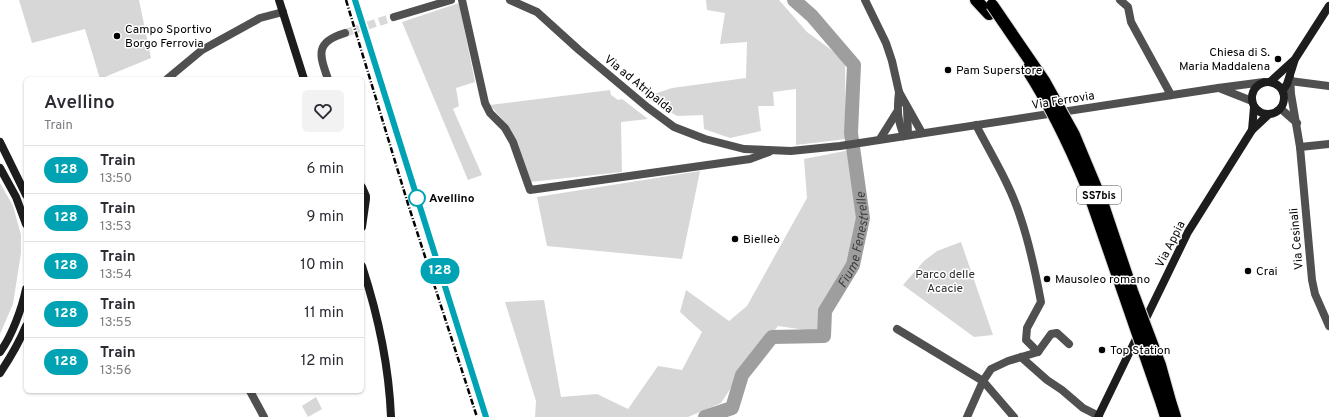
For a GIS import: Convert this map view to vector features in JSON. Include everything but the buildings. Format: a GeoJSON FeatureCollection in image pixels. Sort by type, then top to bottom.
{"type":"FeatureCollection","features":[{"type":"Feature","properties":{"kind":"highway","name":"SS7bis"},"geometry":{"type":"LineString","coordinates":[[976,0],[989,7],[1033,79],[1075,160],[1092,201],[1166,402],[1175,417]]}},
{"type":"Feature","properties":{"kind":"highway","name":"SS7bis"},"geometry":{"type":"LineString","coordinates":[[1166,402],[1166,417]]}},
{"type":"Feature","properties":{"kind":"street"},"geometry":{"type":"LineString","coordinates":[[279,0],[303,77]]}},
{"type":"Feature","properties":{"kind":"street"},"geometry":{"type":"LineString","coordinates":[[394,17],[451,0]]}},
{"type":"Feature","properties":{"kind":"street"},"geometry":{"type":"LineString","coordinates":[[462,0],[484,103],[490,113],[505,128],[509,135],[530,190],[750,159],[773,150]]}},
{"type":"Feature","properties":{"kind":"street","name":"Via ad Atripalda"},"geometry":{"type":"LineString","coordinates":[[510,0],[537,12],[579,50],[647,107],[674,127],[705,139],[744,149],[791,150],[840,146],[865,142]]}},
{"type":"Feature","properties":{"kind":"street"},"geometry":{"type":"LineString","coordinates":[[865,0],[886,43],[892,61],[899,92],[897,112],[901,128],[906,136]]}},
{"type":"Feature","properties":{"kind":"street"},"geometry":{"type":"LineString","coordinates":[[1120,0],[1128,8],[1131,22],[1171,95]]}},
{"type":"Feature","properties":{"kind":"street"},"geometry":{"type":"LineString","coordinates":[[1218,88],[1253,104],[1258,111],[1273,114],[1281,109],[1287,92],[1290,71],[1295,59],[1329,6]]}},
{"type":"Feature","properties":{"kind":"street"},"geometry":{"type":"LineString","coordinates":[[169,77],[202,50],[260,18],[283,12]]}},
{"type":"Feature","properties":{"kind":"street"},"geometry":{"type":"LineString","coordinates":[[327,77],[322,62],[322,51],[324,44],[333,36],[345,32]]}},
{"type":"Feature","properties":{"kind":"street"},"geometry":{"type":"LineString","coordinates":[[1253,104],[1253,91],[1256,87],[1267,82],[1295,59]]}},
{"type":"Feature","properties":{"kind":"street","name":"Via Cesinali"},"geometry":{"type":"LineString","coordinates":[[1290,71],[1290,81],[1287,92],[1297,123],[1312,280],[1315,294],[1329,326]]}},
{"type":"Feature","properties":{"kind":"street"},"geometry":{"type":"LineString","coordinates":[[1290,81],[1329,86]]}},
{"type":"Feature","properties":{"kind":"street"},"geometry":{"type":"LineString","coordinates":[[1267,82],[1278,85],[1287,92]]}},
{"type":"Feature","properties":{"kind":"street","name":"Via Ferrovia"},"geometry":{"type":"LineString","coordinates":[[865,142],[1171,95],[1267,82]]}},
{"type":"Feature","properties":{"kind":"street"},"geometry":{"type":"LineString","coordinates":[[899,92],[922,133]]}},
{"type":"Feature","properties":{"kind":"street"},"geometry":{"type":"LineString","coordinates":[[906,103],[908,119],[906,136]]}},
{"type":"Feature","properties":{"kind":"street","name":"Via Appia"},"geometry":{"type":"LineString","coordinates":[[1252,130],[1253,104]]}},
{"type":"Feature","properties":{"kind":"street"},"geometry":{"type":"LineString","coordinates":[[1281,109],[1297,123]]}},
{"type":"Feature","properties":{"kind":"street"},"geometry":{"type":"LineString","coordinates":[[880,140],[897,112]]}},
{"type":"Feature","properties":{"kind":"street","name":"Via Appia"},"geometry":{"type":"LineString","coordinates":[[1098,417],[1188,232],[1252,130],[1268,114]]}},
{"type":"Feature","properties":{"kind":"street"},"geometry":{"type":"LineString","coordinates":[[976,125],[1015,201],[1022,220],[1034,266],[1041,302],[1027,328],[1026,340],[1038,352]]}},
{"type":"Feature","properties":{"kind":"street"},"geometry":{"type":"LineString","coordinates":[[0,142],[24,191]]}},
{"type":"Feature","properties":{"kind":"street"},"geometry":{"type":"LineString","coordinates":[[1300,147],[1329,144]]}},
{"type":"Feature","properties":{"kind":"street"},"geometry":{"type":"LineString","coordinates":[[0,168],[16,197],[24,219]]}},
{"type":"Feature","properties":{"kind":"street"},"geometry":{"type":"LineString","coordinates":[[364,273],[379,328],[390,390],[391,417]]}},
{"type":"Feature","properties":{"kind":"street"},"geometry":{"type":"LineString","coordinates":[[0,352],[16,322],[24,299]]}},
{"type":"Feature","properties":{"kind":"street"},"geometry":{"type":"LineString","coordinates":[[897,328],[983,381],[1014,417]]}},
{"type":"Feature","properties":{"kind":"street"},"geometry":{"type":"LineString","coordinates":[[0,373],[21,339],[24,331]]}},
{"type":"Feature","properties":{"kind":"street"},"geometry":{"type":"LineString","coordinates":[[967,417],[983,381],[992,369],[1008,361],[1038,352],[1051,334],[1057,333],[1069,344]]}},
{"type":"Feature","properties":{"kind":"street"},"geometry":{"type":"LineString","coordinates":[[1021,357],[1047,380],[1062,390],[1083,408],[1098,417]]}},
{"type":"Feature","properties":{"kind":"street"},"geometry":{"type":"LineString","coordinates":[[251,393],[264,417]]}},
{"type":"Feature","properties":{"kind":"green space","name":"Campo Sportivo Borgo Ferrovia"},"geometry":{"type":"Polygon","coordinates":[[[19,0],[139,0],[151,58],[105,77],[99,77],[85,29],[32,43],[19,0]]]}},
{"type":"Feature","properties":{"kind":"green space"},"geometry":{"type":"Polygon","coordinates":[[[706,0],[779,0],[807,32],[845,60],[846,139],[796,145],[796,89],[773,92],[774,106],[758,106],[761,131],[730,138],[704,129],[703,115],[677,116],[645,97],[672,88],[746,78],[747,42],[720,44],[725,13],[707,10],[706,0]]]}},
{"type":"Feature","properties":{"kind":"green space"},"geometry":{"type":"Polygon","coordinates":[[[459,3],[475,82],[456,88],[459,106],[453,109],[482,175],[468,180],[402,22],[459,3]]]}},
{"type":"Feature","properties":{"kind":"green space"},"geometry":{"type":"Polygon","coordinates":[[[610,90],[611,95],[618,100],[622,99],[648,119],[621,122],[622,172],[530,182],[507,125],[490,105],[610,90]]]}},
{"type":"Feature","properties":{"kind":"green space"},"geometry":{"type":"Polygon","coordinates":[[[850,150],[859,217],[851,262],[822,309],[820,332],[778,326],[742,371],[721,403],[688,417],[535,417],[536,401],[505,302],[544,300],[561,397],[597,394],[628,409],[658,366],[682,370],[702,332],[680,312],[686,290],[729,321],[747,306],[807,198],[804,159],[850,150]]]}},
{"type":"Feature","properties":{"kind":"green space"},"geometry":{"type":"Polygon","coordinates":[[[700,171],[682,259],[547,246],[537,197],[700,171]]]}},
{"type":"Feature","properties":{"kind":"green space"},"geometry":{"type":"Polygon","coordinates":[[[0,183],[13,206],[21,235],[21,253],[13,304],[0,334],[0,183]]]}},
{"type":"Feature","properties":{"kind":"green space","name":"Parco delle Acacie"},"geometry":{"type":"Polygon","coordinates":[[[961,242],[993,335],[974,337],[903,285],[924,261],[937,251],[961,242]]]}},
{"type":"Feature","properties":{"kind":"green space"},"geometry":{"type":"Polygon","coordinates":[[[316,397],[322,409],[308,417],[302,406],[316,397]]]}},
{"type":"Feature","properties":{"kind":"waterway","name":"Fiume Fenestrelle"},"geometry":{"type":"LineString","coordinates":[[705,417],[732,408],[742,375],[772,337],[824,336],[825,311],[853,265],[863,218],[851,133],[854,65],[812,16],[794,0]]}},
{"type":"Feature","properties":{"kind":"tunnel"},"geometry":{"type":"LineString","coordinates":[[345,33],[394,17]]}},
{"type":"Feature","properties":{"kind":"railway"},"geometry":{"type":"LineString","coordinates":[[346,0],[408,204],[477,417]]}},
{"type":"Feature","properties":{"kind":"railway"},"geometry":{"type":"LineString","coordinates":[[355,0],[486,417]]}},
{"type":"Feature","properties":{"kind":"train","name":"128"},"geometry":{"type":"LineString","coordinates":[[355,0],[486,417]]}},
{"type":"Feature","properties":{"kind":"place","name":"Campo Sportivo Borgo Ferrovia"},"geometry":{"type":"Point","coordinates":[117,36]}},
{"type":"Feature","properties":{"kind":"place","name":"Chiesa di S. Maria Maddalena"},"geometry":{"type":"Point","coordinates":[1278,59]}},
{"type":"Feature","properties":{"kind":"place","name":"Pam Superstore"},"geometry":{"type":"Point","coordinates":[948,70]}},
{"type":"Feature","properties":{"kind":"place","name":"Avellino"},"geometry":{"type":"Point","coordinates":[417,198]}},
{"type":"Feature","properties":{"kind":"place","name":"Bielleò"},"geometry":{"type":"Point","coordinates":[735,239]}},
{"type":"Feature","properties":{"kind":"place","name":"Crai"},"geometry":{"type":"Point","coordinates":[1248,271]}},
{"type":"Feature","properties":{"kind":"place","name":"Mausoleo romano"},"geometry":{"type":"Point","coordinates":[1047,279]}},
{"type":"Feature","properties":{"kind":"place","name":"Top Station"},"geometry":{"type":"Point","coordinates":[1102,350]}}]}
